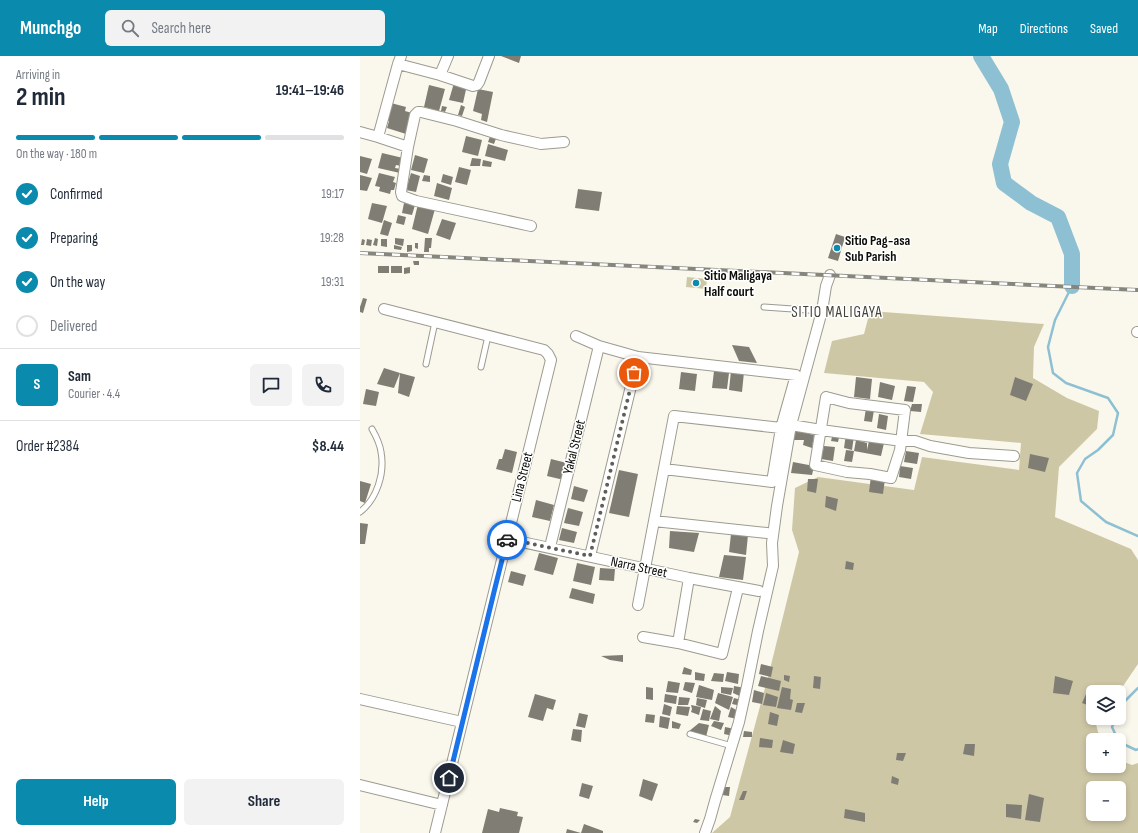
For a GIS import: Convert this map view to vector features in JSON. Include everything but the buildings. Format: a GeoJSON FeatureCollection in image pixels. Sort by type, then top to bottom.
{"type":"FeatureCollection","features":[{"type":"Feature","properties":{"kind":"street"},"geometry":{"type":"LineString","coordinates":[[440,75],[448,56]]}},
{"type":"Feature","properties":{"kind":"street"},"geometry":{"type":"LineString","coordinates":[[378,137],[400,60],[440,75],[477,86],[489,56]]}},
{"type":"Feature","properties":{"kind":"street"},"geometry":{"type":"LineString","coordinates":[[531,226],[416,201],[402,196],[401,192],[408,147],[415,115],[418,112],[541,144],[564,142]]}},
{"type":"Feature","properties":{"kind":"street"},"geometry":{"type":"LineString","coordinates":[[360,132],[408,147]]}},
{"type":"Feature","properties":{"kind":"street"},"geometry":{"type":"LineString","coordinates":[[705,833],[732,746],[746,694],[758,631],[773,566],[772,543],[781,478],[786,426],[822,311],[826,286],[830,276]]}},
{"type":"Feature","properties":{"kind":"street"},"geometry":{"type":"LineString","coordinates":[[384,309],[488,336]]}},
{"type":"Feature","properties":{"kind":"street","name":"Lina Street"},"geometry":{"type":"LineString","coordinates":[[435,833],[508,539],[550,360],[548,354],[544,350],[488,336]]}},
{"type":"Feature","properties":{"kind":"street"},"geometry":{"type":"LineString","coordinates":[[576,336],[599,346],[638,357],[796,375],[786,426],[772,482],[664,469]]}},
{"type":"Feature","properties":{"kind":"street","name":"Yakal Street"},"geometry":{"type":"LineString","coordinates":[[550,547],[599,346]]}},
{"type":"Feature","properties":{"kind":"street"},"geometry":{"type":"LineString","coordinates":[[590,556],[638,357]]}},
{"type":"Feature","properties":{"kind":"street"},"geometry":{"type":"LineString","coordinates":[[826,397],[849,403],[905,410],[902,441],[898,460],[891,478],[847,472],[815,465],[821,430],[826,397]]}},
{"type":"Feature","properties":{"kind":"street"},"geometry":{"type":"LineString","coordinates":[[638,605],[674,416],[786,426],[902,441],[915,441],[930,446],[969,453],[1014,456]]}},
{"type":"Feature","properties":{"kind":"street"},"geometry":{"type":"LineString","coordinates":[[654,521],[767,533]]}},
{"type":"Feature","properties":{"kind":"street","name":"Narra Street"},"geometry":{"type":"LineString","coordinates":[[508,539],[645,567],[689,578],[759,591]]}},
{"type":"Feature","properties":{"kind":"street"},"geometry":{"type":"LineString","coordinates":[[678,643],[689,578]]}},
{"type":"Feature","properties":{"kind":"street"},"geometry":{"type":"LineString","coordinates":[[643,637],[678,643],[722,654],[738,588]]}},
{"type":"Feature","properties":{"kind":"street"},"geometry":{"type":"LineString","coordinates":[[360,699],[462,722]]}},
{"type":"Feature","properties":{"kind":"street"},"geometry":{"type":"LineString","coordinates":[[360,785],[442,805]]}},
{"type":"Feature","properties":{"kind":"lane"},"geometry":{"type":"LineString","coordinates":[[764,307],[822,311]]}},
{"type":"Feature","properties":{"kind":"lane"},"geometry":{"type":"LineString","coordinates":[[426,364],[435,322]]}},
{"type":"Feature","properties":{"kind":"lane"},"geometry":{"type":"LineString","coordinates":[[481,367],[488,336]]}},
{"type":"Feature","properties":{"kind":"lane"},"geometry":{"type":"LineString","coordinates":[[360,512],[374,495],[380,479],[382,465],[381,452],[372,429]]}},
{"type":"Feature","properties":{"kind":"lane"},"geometry":{"type":"LineString","coordinates":[[690,734],[732,746]]}},
{"type":"Feature","properties":{"kind":"shaded area","name":"Sitio Maligaya Half court"},"geometry":{"type":"Polygon","coordinates":[[[687,277],[707,279],[706,289],[686,287],[687,277]]]}},
{"type":"Feature","properties":{"kind":"shaded area"},"geometry":{"type":"Polygon","coordinates":[[[870,311],[1044,324],[1034,347],[1033,378],[1067,398],[1099,411],[1097,429],[1059,467],[1055,517],[1131,549],[1138,560],[1138,664],[1124,685],[1086,685],[1086,725],[1096,725],[1098,733],[1086,733],[1086,773],[1126,773],[1126,763],[1132,765],[1138,763],[1138,833],[712,833],[730,817],[768,677],[799,552],[792,530],[795,488],[818,477],[914,490],[922,457],[1019,470],[1021,443],[920,434],[933,392],[924,382],[824,373],[832,341],[864,334],[870,311]]]}},
{"type":"Feature","properties":{"kind":"waterway"},"geometry":{"type":"LineString","coordinates":[[981,56],[1001,89],[1012,122],[1000,164],[1004,183],[1031,203],[1058,217],[1072,254],[1072,286]]}},
{"type":"Feature","properties":{"kind":"waterway"},"geometry":{"type":"LineString","coordinates":[[1072,286],[1055,320],[1048,347],[1053,373],[1066,383],[1108,398],[1118,413],[1113,435],[1098,450],[1085,459],[1077,473],[1081,501],[1106,522],[1138,536]]}},
{"type":"Feature","properties":{"kind":"waterway"},"geometry":{"type":"LineString","coordinates":[[1126,700],[1138,688]]}},
{"type":"Feature","properties":{"kind":"waterway"},"geometry":{"type":"LineString","coordinates":[[1113,725],[1112,727],[1115,733]]}},
{"type":"Feature","properties":{"kind":"waterway"},"geometry":{"type":"LineString","coordinates":[[1126,745],[1136,750],[1138,749]]}},
{"type":"Feature","properties":{"kind":"railway"},"geometry":{"type":"LineString","coordinates":[[360,253],[1138,290]]}},
{"type":"Feature","properties":{"kind":"way so far"},"geometry":{"type":"LineString","coordinates":[[507,540],[550,547],[590,556],[634,373]]}},
{"type":"Feature","properties":{"kind":"place","name":"Sitio Pag-asa Sub Parish"},"geometry":{"type":"Point","coordinates":[837,248]}},
{"type":"Feature","properties":{"kind":"place","name":"Sitio Maligaya Half court"},"geometry":{"type":"Point","coordinates":[696,283]}},
{"type":"Feature","properties":{"kind":"district","name":"SITIO MALIGAYA"},"geometry":{"type":"Point","coordinates":[837,312]}},
{"type":"Feature","properties":{"kind":"route"},"geometry":{"type":"LineString","coordinates":[[449,778],[507,540]]}}]}
